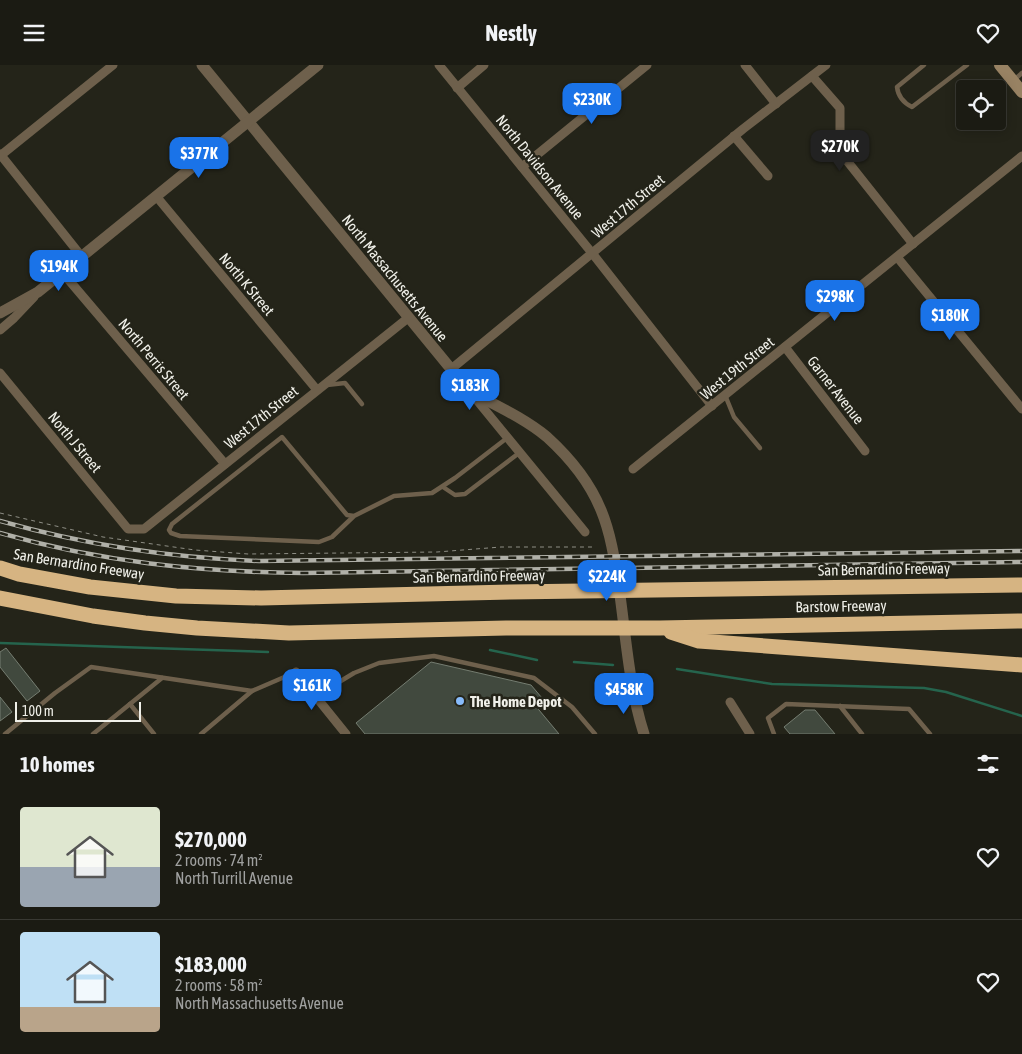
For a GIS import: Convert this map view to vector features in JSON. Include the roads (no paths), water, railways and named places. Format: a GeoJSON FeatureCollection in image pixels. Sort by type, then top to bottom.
{"type":"FeatureCollection","features":[{"type":"Feature","properties":{"kind":"highway","name":"San Bernardino Freeway"},"geometry":{"type":"LineString","coordinates":[[0,568],[19,574],[99,588],[176,596],[261,598],[510,592],[1022,585]]}},
{"type":"Feature","properties":{"kind":"highway"},"geometry":{"type":"LineString","coordinates":[[0,598],[84,615],[197,628],[289,633],[496,628],[660,628],[699,641],[1022,665]]}},
{"type":"Feature","properties":{"kind":"highway","name":"Barstow Freeway"},"geometry":{"type":"LineString","coordinates":[[660,628],[1022,621]]}},
{"type":"Feature","properties":{"kind":"main road"},"geometry":{"type":"LineString","coordinates":[[1001,65],[1017,77],[1022,92]]}},
{"type":"Feature","properties":{"kind":"street"},"geometry":{"type":"LineString","coordinates":[[82,257],[0,155],[113,65]]}},
{"type":"Feature","properties":{"kind":"street","name":"North Massachusetts Avenue"},"geometry":{"type":"LineString","coordinates":[[202,65],[450,370],[585,532]]}},
{"type":"Feature","properties":{"kind":"street"},"geometry":{"type":"LineString","coordinates":[[0,330],[14,319],[38,293],[62,273],[318,65]]}},
{"type":"Feature","properties":{"kind":"street","name":"North Davidson Avenue"},"geometry":{"type":"LineString","coordinates":[[438,65],[592,253],[712,406]]}},
{"type":"Feature","properties":{"kind":"street"},"geometry":{"type":"LineString","coordinates":[[457,87],[484,65]]}},
{"type":"Feature","properties":{"kind":"street"},"geometry":{"type":"LineString","coordinates":[[522,167],[647,65]]}},
{"type":"Feature","properties":{"kind":"street"},"geometry":{"type":"LineString","coordinates":[[745,65],[776,104]]}},
{"type":"Feature","properties":{"kind":"street","name":"West 17th Street"},"geometry":{"type":"LineString","coordinates":[[450,370],[734,137],[826,65]]}},
{"type":"Feature","properties":{"kind":"street"},"geometry":{"type":"LineString","coordinates":[[812,76],[840,108],[840,152],[913,244]]}},
{"type":"Feature","properties":{"kind":"street"},"geometry":{"type":"LineString","coordinates":[[734,137],[768,176]]}},
{"type":"Feature","properties":{"kind":"street","name":"West 19th Street"},"geometry":{"type":"LineString","coordinates":[[633,469],[1022,156]]}},
{"type":"Feature","properties":{"kind":"street","name":"North K Street"},"geometry":{"type":"LineString","coordinates":[[156,196],[320,388]]}},
{"type":"Feature","properties":{"kind":"street"},"geometry":{"type":"LineString","coordinates":[[897,257],[1022,409]]}},
{"type":"Feature","properties":{"kind":"street","name":"North Perris Street"},"geometry":{"type":"LineString","coordinates":[[62,273],[225,464]]}},
{"type":"Feature","properties":{"kind":"street"},"geometry":{"type":"LineString","coordinates":[[0,313],[38,293]]}},
{"type":"Feature","properties":{"kind":"street","name":"West 17th Street"},"geometry":{"type":"LineString","coordinates":[[128,529],[144,529],[408,318]]}},
{"type":"Feature","properties":{"kind":"street","name":"Garner Avenue"},"geometry":{"type":"LineString","coordinates":[[785,347],[865,451]]}},
{"type":"Feature","properties":{"kind":"street","name":"North J Street"},"geometry":{"type":"LineString","coordinates":[[0,373],[128,529]]}},
{"type":"Feature","properties":{"kind":"street"},"geometry":{"type":"LineString","coordinates":[[469,391],[528,423],[547,437],[574,465],[601,510],[616,571],[633,689],[637,712],[644,734]]}},
{"type":"Feature","properties":{"kind":"street"},"geometry":{"type":"LineString","coordinates":[[296,672],[346,734]]}},
{"type":"Feature","properties":{"kind":"street"},"geometry":{"type":"LineString","coordinates":[[730,702],[750,734]]}},
{"type":"Feature","properties":{"kind":"lane"},"geometry":{"type":"LineString","coordinates":[[924,65],[896,87],[898,94],[912,107],[967,65]]}},
{"type":"Feature","properties":{"kind":"lane"},"geometry":{"type":"LineString","coordinates":[[320,388],[345,383],[362,404]]}},
{"type":"Feature","properties":{"kind":"lane"},"geometry":{"type":"LineString","coordinates":[[725,395],[734,417],[760,448]]}},
{"type":"Feature","properties":{"kind":"lane"},"geometry":{"type":"LineString","coordinates":[[354,516],[347,515],[282,437],[172,524],[169,530],[171,533],[180,536],[319,542],[332,537],[354,516],[394,496],[432,493],[443,487],[507,438]]}},
{"type":"Feature","properties":{"kind":"lane"},"geometry":{"type":"LineString","coordinates":[[443,487],[455,495],[465,494],[519,453]]}},
{"type":"Feature","properties":{"kind":"lane"},"geometry":{"type":"LineString","coordinates":[[316,696],[354,673],[379,663],[434,656],[534,678],[572,707],[595,734]]}},
{"type":"Feature","properties":{"kind":"lane"},"geometry":{"type":"LineString","coordinates":[[5,734],[55,693],[91,667],[252,691]]}},
{"type":"Feature","properties":{"kind":"lane"},"geometry":{"type":"LineString","coordinates":[[201,734],[252,691],[296,672]]}},
{"type":"Feature","properties":{"kind":"lane"},"geometry":{"type":"LineString","coordinates":[[93,734],[162,678]]}},
{"type":"Feature","properties":{"kind":"lane"},"geometry":{"type":"LineString","coordinates":[[130,704],[154,734]]}},
{"type":"Feature","properties":{"kind":"lane"},"geometry":{"type":"LineString","coordinates":[[774,734],[768,718],[786,704],[909,709],[930,734]]}},
{"type":"Feature","properties":{"kind":"lane"},"geometry":{"type":"LineString","coordinates":[[840,706],[862,734]]}},
{"type":"Feature","properties":{"kind":"lane"},"geometry":{"type":"LineString","coordinates":[[921,734],[926,729]]}},
{"type":"Feature","properties":{"kind":"waterway"},"geometry":{"type":"LineString","coordinates":[[0,643],[268,652]]}},
{"type":"Feature","properties":{"kind":"waterway"},"geometry":{"type":"LineString","coordinates":[[490,650],[537,660]]}},
{"type":"Feature","properties":{"kind":"waterway"},"geometry":{"type":"LineString","coordinates":[[574,662],[613,665]]}},
{"type":"Feature","properties":{"kind":"waterway"},"geometry":{"type":"LineString","coordinates":[[677,669],[772,684],[924,688],[946,692],[1022,716]]}},
{"type":"Feature","properties":{"kind":"railway"},"geometry":{"type":"LineString","coordinates":[[0,521],[64,537],[128,549],[193,557],[259,561],[1022,551]]}},
{"type":"Feature","properties":{"kind":"railway"},"geometry":{"type":"LineString","coordinates":[[0,533],[75,551],[150,564],[264,572],[303,573],[1022,562]]}},
{"type":"Feature","properties":{"kind":"place","name":"The Home Depot"},"geometry":{"type":"Point","coordinates":[460,701]}}]}
